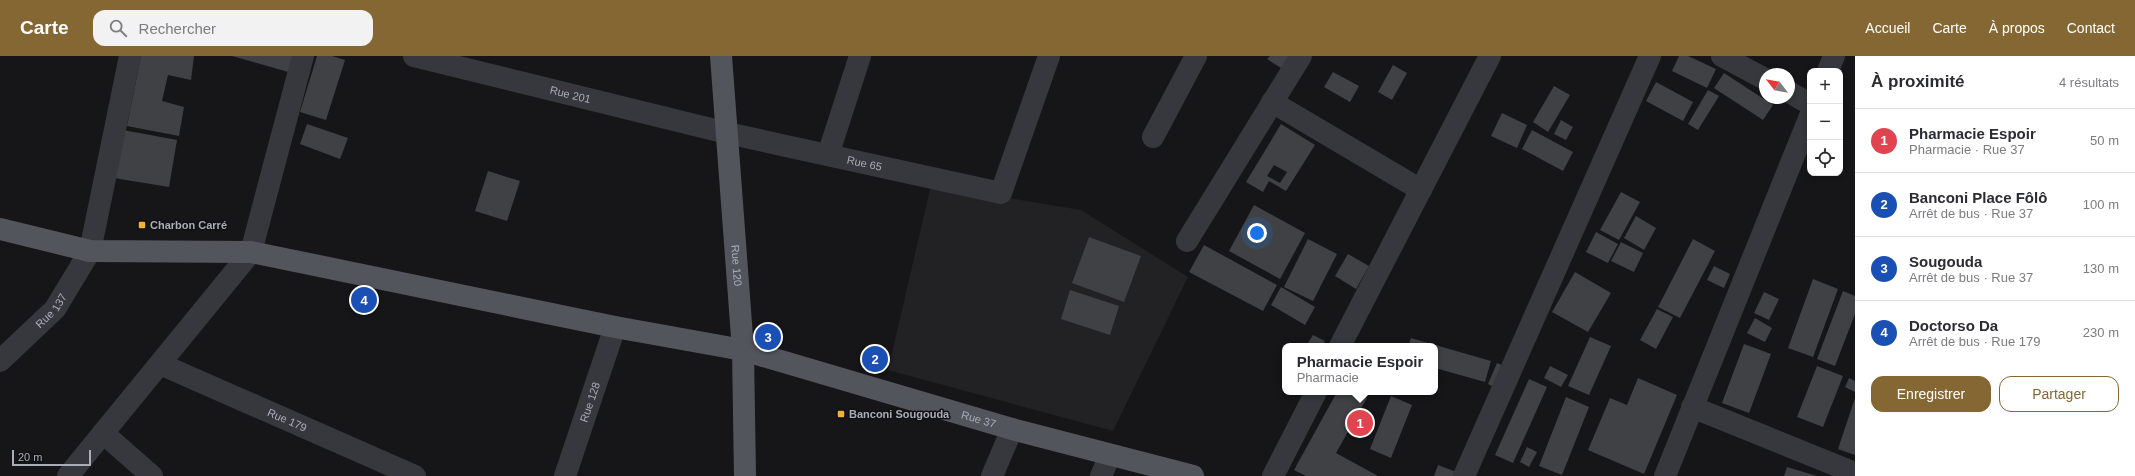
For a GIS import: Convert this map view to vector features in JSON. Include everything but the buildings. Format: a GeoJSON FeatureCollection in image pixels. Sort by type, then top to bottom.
{"type":"FeatureCollection","features":[{"type":"Feature","properties":{"kind":"main road","name":"Rue 120"},"geometry":{"type":"LineString","coordinates":[[721,56],[743,350],[745,476]]}},
{"type":"Feature","properties":{"kind":"main road","name":"Rue 37"},"geometry":{"type":"LineString","coordinates":[[0,229],[90,251],[251,252],[615,327],[743,350],[1012,429],[1193,476]]}},
{"type":"Feature","properties":{"kind":"street","name":"Rue 137"},"geometry":{"type":"LineString","coordinates":[[0,361],[55,309],[90,251],[130,56]]}},
{"type":"Feature","properties":{"kind":"street"},"geometry":{"type":"LineString","coordinates":[[68,476],[251,252],[303,56]]}},
{"type":"Feature","properties":{"kind":"street","name":"Rue 201"},"geometry":{"type":"LineString","coordinates":[[414,56],[727,133]]}},
{"type":"Feature","properties":{"kind":"street"},"geometry":{"type":"LineString","coordinates":[[828,155],[860,56]]}},
{"type":"Feature","properties":{"kind":"street","name":"Rue 65"},"geometry":{"type":"LineString","coordinates":[[727,133],[1001,193],[1049,56]]}},
{"type":"Feature","properties":{"kind":"street"},"geometry":{"type":"LineString","coordinates":[[1153,137],[1196,56]]}},
{"type":"Feature","properties":{"kind":"street"},"geometry":{"type":"LineString","coordinates":[[1187,241],[1301,56]]}},
{"type":"Feature","properties":{"kind":"street"},"geometry":{"type":"LineString","coordinates":[[1342,343],[1490,56]]}},
{"type":"Feature","properties":{"kind":"street"},"geometry":{"type":"LineString","coordinates":[[1464,476],[1650,56]]}},
{"type":"Feature","properties":{"kind":"street"},"geometry":{"type":"LineString","coordinates":[[1722,56],[1759,77]]}},
{"type":"Feature","properties":{"kind":"street"},"geometry":{"type":"LineString","coordinates":[[1829,68],[1834,56]]}},
{"type":"Feature","properties":{"kind":"street"},"geometry":{"type":"LineString","coordinates":[[1795,95],[1807,102]]}},
{"type":"Feature","properties":{"kind":"street"},"geometry":{"type":"LineString","coordinates":[[1272,102],[1421,190]]}},
{"type":"Feature","properties":{"kind":"street"},"geometry":{"type":"LineString","coordinates":[[1665,476],[1807,123]]}},
{"type":"Feature","properties":{"kind":"street","name":"Rue 128"},"geometry":{"type":"LineString","coordinates":[[565,476],[615,327]]}},
{"type":"Feature","properties":{"kind":"street","name":"Rue 179"},"geometry":{"type":"LineString","coordinates":[[160,364],[415,476]]}},
{"type":"Feature","properties":{"kind":"street"},"geometry":{"type":"LineString","coordinates":[[1273,476],[1314,395]]}},
{"type":"Feature","properties":{"kind":"street"},"geometry":{"type":"LineString","coordinates":[[1692,407],[1854,469]]}},
{"type":"Feature","properties":{"kind":"street"},"geometry":{"type":"LineString","coordinates":[[992,476],[1012,429]]}},
{"type":"Feature","properties":{"kind":"street"},"geometry":{"type":"LineString","coordinates":[[103,433],[152,476]]}},
{"type":"Feature","properties":{"kind":"street"},"geometry":{"type":"LineString","coordinates":[[1101,476],[1110,455]]}},
{"type":"Feature","properties":{"kind":"shaded area"},"geometry":{"type":"Polygon","coordinates":[[[931,185],[1081,210],[1188,277],[1113,431],[888,370],[931,185]]]}},
{"type":"Feature","properties":{"kind":"place","name":"Charbon Carré"},"geometry":{"type":"Point","coordinates":[142,225]}},
{"type":"Feature","properties":{"kind":"place","name":"Doctorso Da"},"geometry":{"type":"Point","coordinates":[364,300]}},
{"type":"Feature","properties":{"kind":"place","name":"Sougouda"},"geometry":{"type":"Point","coordinates":[768,337]}},
{"type":"Feature","properties":{"kind":"place","name":"Banconi Place Fôlô"},"geometry":{"type":"Point","coordinates":[875,359]}},
{"type":"Feature","properties":{"kind":"place","name":"Banconi Sougouda"},"geometry":{"type":"Point","coordinates":[841,414]}},
{"type":"Feature","properties":{"kind":"place","name":"Pharmacie Espoir"},"geometry":{"type":"Point","coordinates":[1360,423]}}]}
